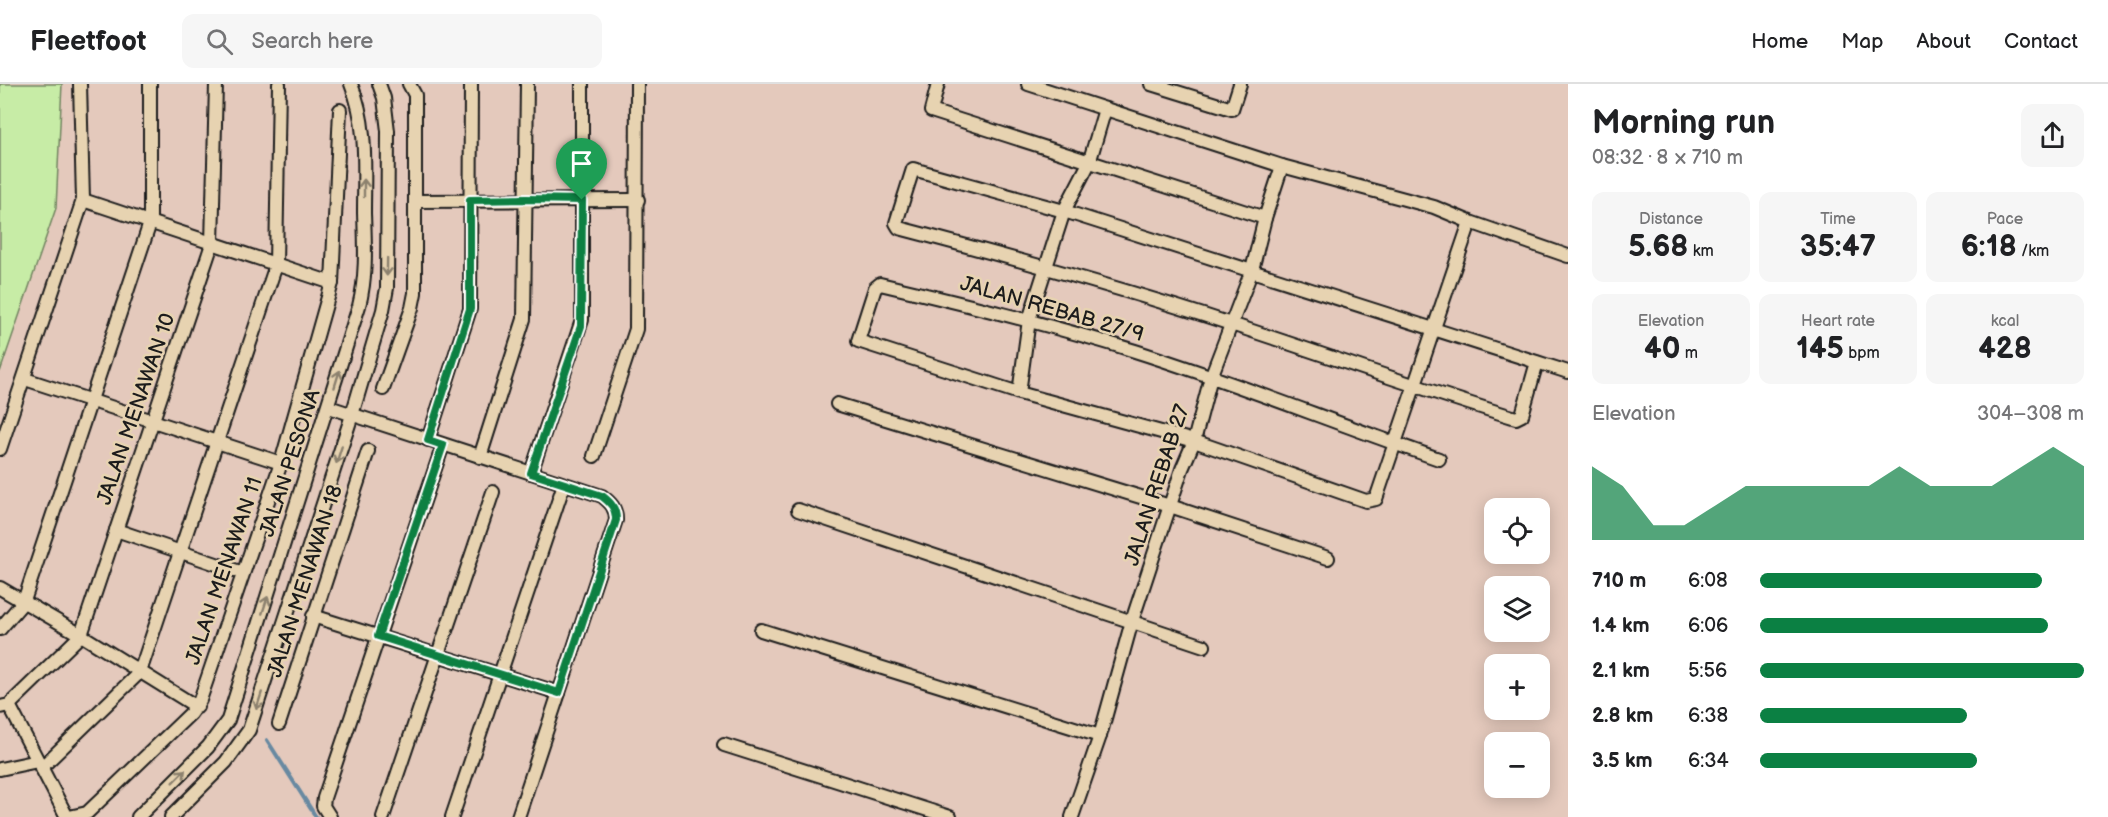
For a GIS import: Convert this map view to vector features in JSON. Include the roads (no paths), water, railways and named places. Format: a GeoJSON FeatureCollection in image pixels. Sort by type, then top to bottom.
{"type":"FeatureCollection","features":[{"type":"Feature","properties":{"kind":"street"},"geometry":{"type":"LineString","coordinates":[[0,449],[83,200],[80,84]]}},
{"type":"Feature","properties":{"kind":"street"},"geometry":{"type":"LineString","coordinates":[[0,629],[24,602],[150,223],[150,84]]}},
{"type":"Feature","properties":{"kind":"street","name":"JALAN MENAWAN 10"},"geometry":{"type":"LineString","coordinates":[[5,706],[81,635],[212,244],[216,84]]}},
{"type":"Feature","properties":{"kind":"street"},"geometry":{"type":"LineString","coordinates":[[0,769],[40,764],[140,672],[276,265],[279,84]]}},
{"type":"Feature","properties":{"kind":"street","name":"JALAN PESONA"},"geometry":{"type":"LineString","coordinates":[[138,817],[208,747],[228,720],[329,407],[359,306],[365,279],[364,135],[360,109],[351,84]]}},
{"type":"Feature","properties":{"kind":"street","name":"JALAN PESONA"},"geometry":{"type":"LineString","coordinates":[[171,817],[226,762],[249,730],[352,415],[387,288],[388,131],[384,98],[379,84]]}},
{"type":"Feature","properties":{"kind":"street"},"geometry":{"type":"LineString","coordinates":[[383,389],[414,300],[415,95],[409,84]]}},
{"type":"Feature","properties":{"kind":"street"},"geometry":{"type":"LineString","coordinates":[[428,440],[470,309],[471,84]]}},
{"type":"Feature","properties":{"kind":"street"},"geometry":{"type":"LineString","coordinates":[[480,457],[523,328],[527,84]]}},
{"type":"Feature","properties":{"kind":"street"},"geometry":{"type":"LineString","coordinates":[[531,473],[581,326],[582,84]]}},
{"type":"Feature","properties":{"kind":"street"},"geometry":{"type":"LineString","coordinates":[[594,456],[635,338],[638,200],[637,84]]}},
{"type":"Feature","properties":{"kind":"street"},"geometry":{"type":"LineString","coordinates":[[938,84],[931,111],[1265,218]]}},
{"type":"Feature","properties":{"kind":"street"},"geometry":{"type":"LineString","coordinates":[[1028,84],[1282,166],[1434,207],[1568,256]]}},
{"type":"Feature","properties":{"kind":"street"},"geometry":{"type":"LineString","coordinates":[[1151,84],[1232,109],[1240,84]]}},
{"type":"Feature","properties":{"kind":"street"},"geometry":{"type":"LineString","coordinates":[[1105,109],[1089,163],[1064,211],[1029,320],[1019,393],[1194,441],[1366,501],[1376,499],[1470,222]]}},
{"type":"Feature","properties":{"kind":"street","name":"JALAN MENAWAN 11"},"geometry":{"type":"LineString","coordinates":[[68,817],[87,813],[197,708],[281,463],[332,283],[340,110]]}},
{"type":"Feature","properties":{"kind":"street","name":"JALAN REBAB 27"},"geometry":{"type":"LineString","coordinates":[[1072,817],[1100,736],[1132,621],[1194,441],[1211,378],[1252,270],[1265,218],[1282,166]]}},
{"type":"Feature","properties":{"kind":"street"},"geometry":{"type":"LineString","coordinates":[[1538,362],[1522,415],[1516,418],[1413,387],[1230,324],[1046,266],[898,228],[896,223],[913,169],[1064,211],[1432,330],[1538,362],[1568,372]]}},
{"type":"Feature","properties":{"kind":"street"},"geometry":{"type":"LineString","coordinates":[[83,200],[332,283]]}},
{"type":"Feature","properties":{"kind":"street"},"geometry":{"type":"LineString","coordinates":[[415,201],[638,200]]}},
{"type":"Feature","properties":{"kind":"street","name":"JALAN REBAB 27/9"},"geometry":{"type":"LineString","coordinates":[[1019,393],[858,341],[875,288],[880,284],[1029,320],[1136,352],[1439,459]]}},
{"type":"Feature","properties":{"kind":"street"},"geometry":{"type":"LineString","coordinates":[[25,379],[281,463]]}},
{"type":"Feature","properties":{"kind":"street"},"geometry":{"type":"LineString","coordinates":[[837,404],[1170,506],[1328,558]]}},
{"type":"Feature","properties":{"kind":"street"},"geometry":{"type":"LineString","coordinates":[[329,407],[602,496],[611,503],[616,512],[616,520],[518,817]]}},
{"type":"Feature","properties":{"kind":"street"},"geometry":{"type":"LineString","coordinates":[[330,817],[323,806],[324,798],[443,445]]}},
{"type":"Feature","properties":{"kind":"street","name":"JALAN MENAWAN 18"},"geometry":{"type":"LineString","coordinates":[[279,724],[368,451]]}},
{"type":"Feature","properties":{"kind":"street"},"geometry":{"type":"LineString","coordinates":[[452,817],[564,484]]}},
{"type":"Feature","properties":{"kind":"street"},"geometry":{"type":"LineString","coordinates":[[383,817],[493,492]]}},
{"type":"Feature","properties":{"kind":"street"},"geometry":{"type":"LineString","coordinates":[[798,510],[1204,646]]}},
{"type":"Feature","properties":{"kind":"street"},"geometry":{"type":"LineString","coordinates":[[116,530],[243,573]]}},
{"type":"Feature","properties":{"kind":"street"},"geometry":{"type":"LineString","coordinates":[[0,588],[81,635],[197,708]]}},
{"type":"Feature","properties":{"kind":"street"},"geometry":{"type":"LineString","coordinates":[[313,616],[559,693]]}},
{"type":"Feature","properties":{"kind":"street"},"geometry":{"type":"LineString","coordinates":[[761,630],[1100,736]]}},
{"type":"Feature","properties":{"kind":"street"},"geometry":{"type":"LineString","coordinates":[[5,706],[40,764],[68,817]]}},
{"type":"Feature","properties":{"kind":"street"},"geometry":{"type":"LineString","coordinates":[[724,745],[950,817]]}},
{"type":"Feature","properties":{"kind":"waterway"},"geometry":{"type":"LineString","coordinates":[[267,740],[316,817]]}}]}
